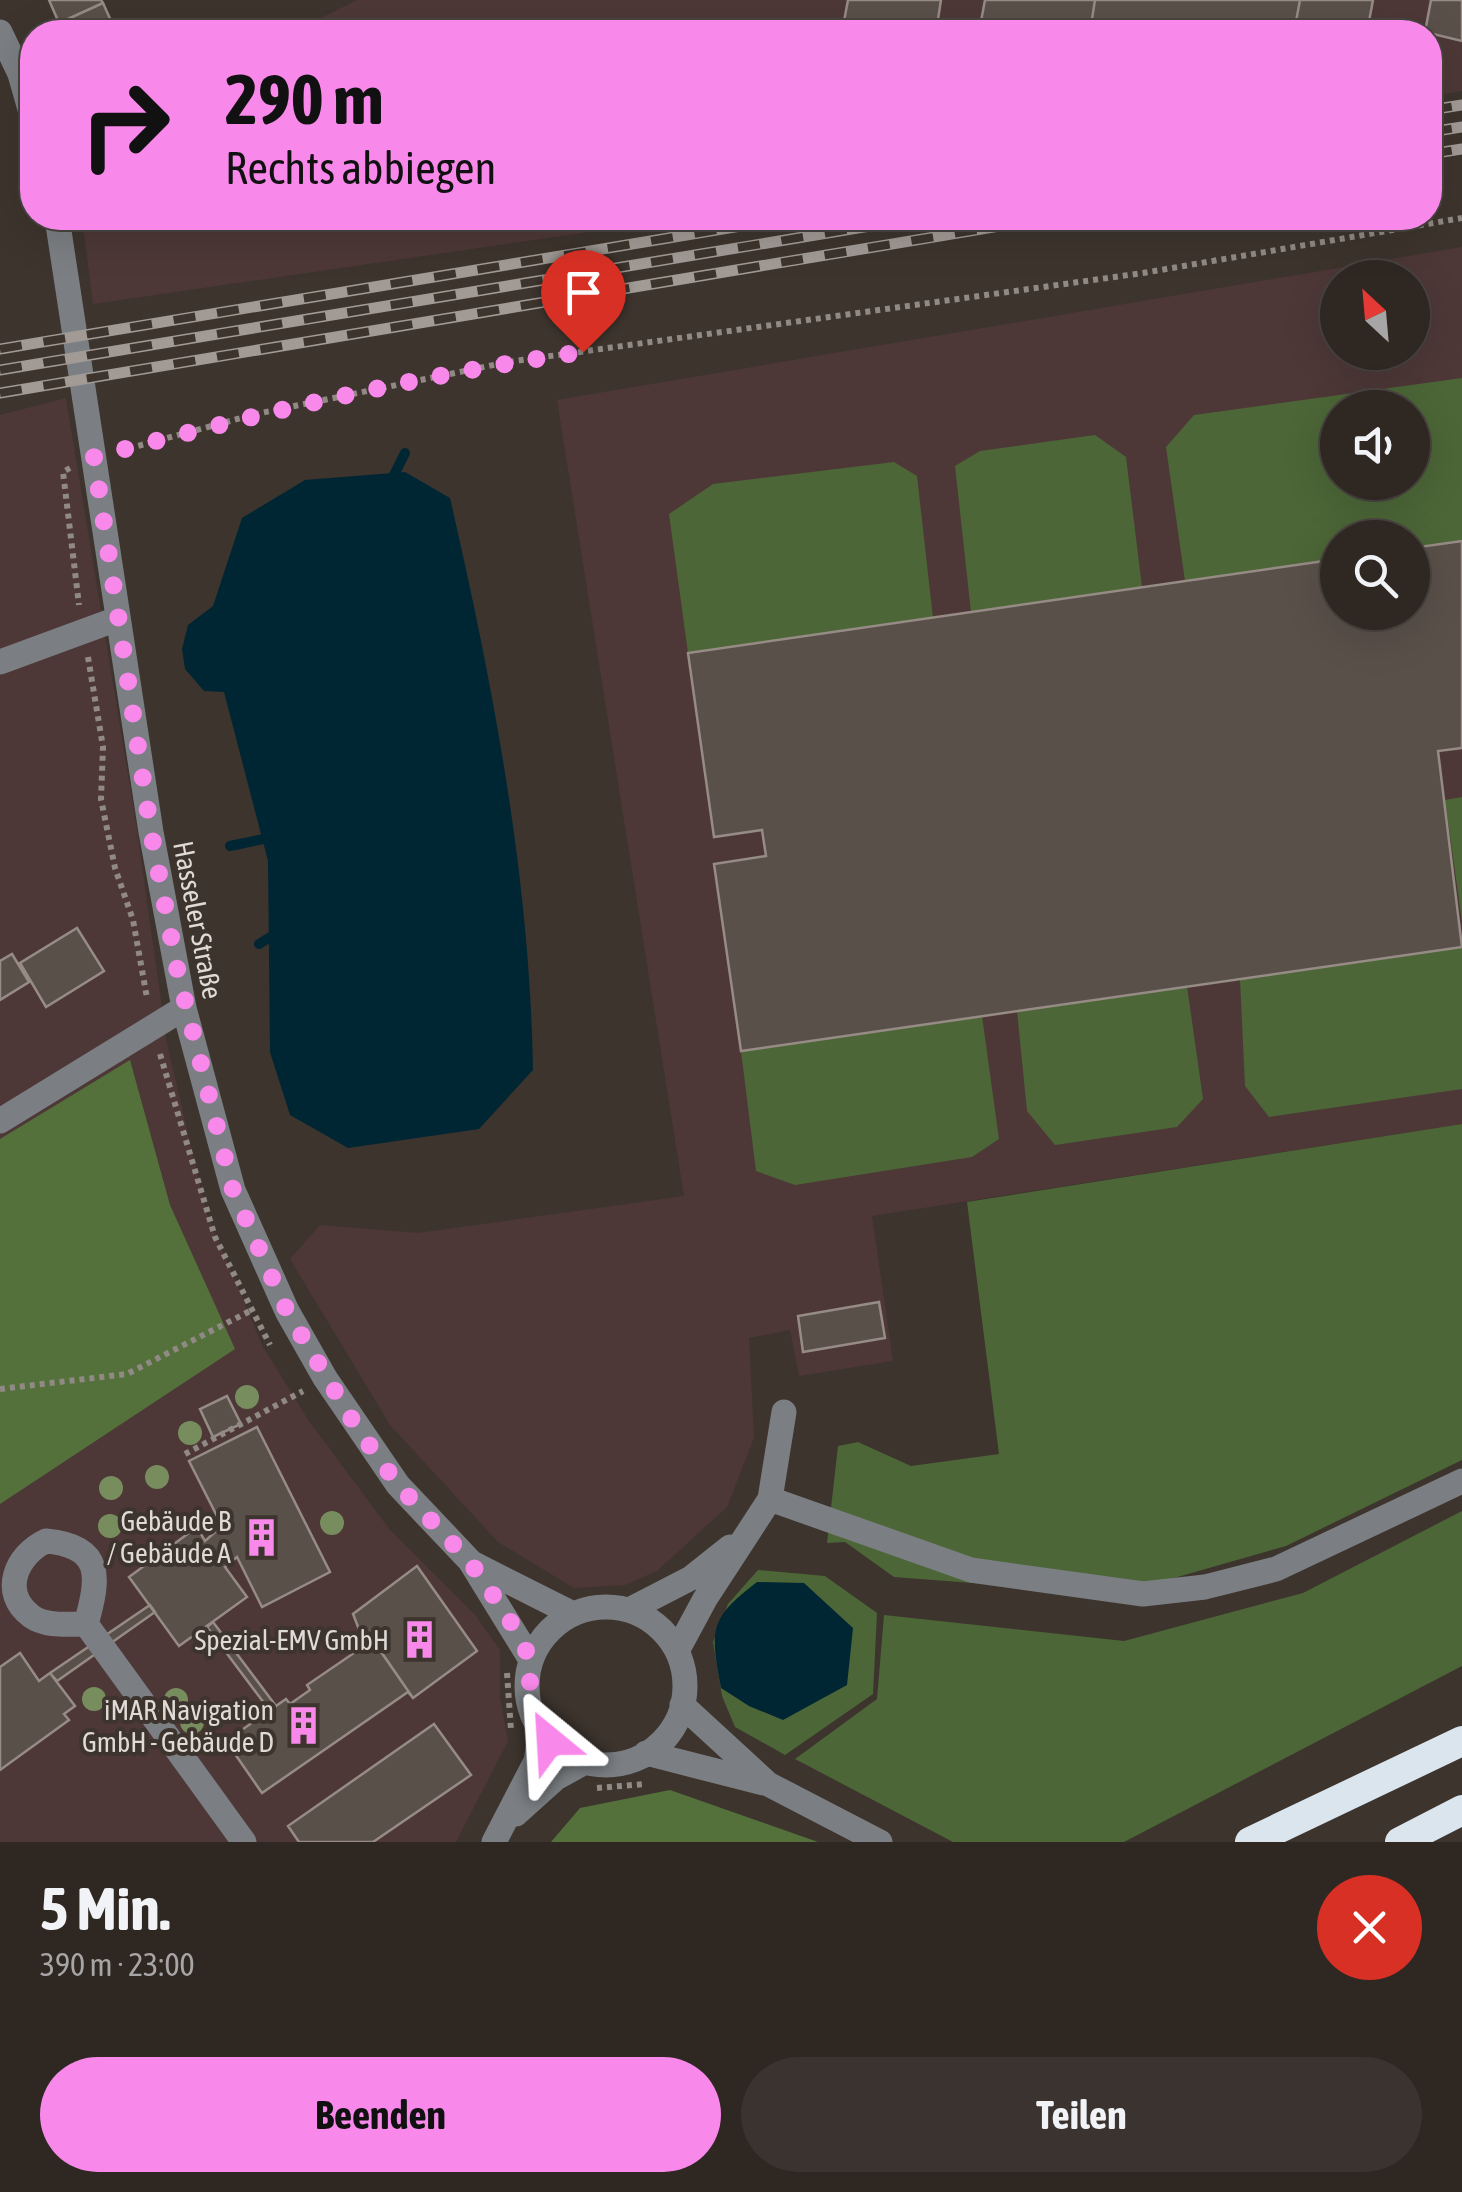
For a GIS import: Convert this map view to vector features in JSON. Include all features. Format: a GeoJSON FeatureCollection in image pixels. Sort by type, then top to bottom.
{"type":"FeatureCollection","features":[{"type":"Feature","properties":{"kind":"highway"},"geometry":{"type":"LineString","coordinates":[[1250,1842],[1462,1740]]}},
{"type":"Feature","properties":{"kind":"highway"},"geometry":{"type":"LineString","coordinates":[[1400,1842],[1462,1810]]}},
{"type":"Feature","properties":{"kind":"street"},"geometry":{"type":"LineString","coordinates":[[0,32],[20,74]]}},
{"type":"Feature","properties":{"kind":"street","name":"Hasseler Straße"},"geometry":{"type":"LineString","coordinates":[[59,230],[117,619],[184,1008],[233,1190],[280,1296],[325,1378],[398,1485],[470,1562],[519,1662]]}},
{"type":"Feature","properties":{"kind":"street"},"geometry":{"type":"LineString","coordinates":[[0,662],[117,619]]}},
{"type":"Feature","properties":{"kind":"street"},"geometry":{"type":"LineString","coordinates":[[0,1122],[184,1008]]}},
{"type":"Feature","properties":{"kind":"street"},"geometry":{"type":"LineString","coordinates":[[678,1651],[745,1534],[770,1499],[784,1412]]}},
{"type":"Feature","properties":{"kind":"street"},"geometry":{"type":"LineString","coordinates":[[770,1499],[971,1570],[1143,1594],[1205,1586],[1276,1568],[1462,1481]]}},
{"type":"Feature","properties":{"kind":"street"},"geometry":{"type":"LineString","coordinates":[[629,1610],[692,1578],[745,1534]]}},
{"type":"Feature","properties":{"kind":"street","name":"Hasseler Straße"},"geometry":{"type":"LineString","coordinates":[[470,1562],[573,1614]]}},
{"type":"Feature","properties":{"kind":"street"},"geometry":{"type":"LineString","coordinates":[[600,1607],[629,1610],[649,1619],[678,1651],[685,1678],[682,1705],[669,1733],[646,1753],[617,1764],[585,1762],[560,1750],[541,1731],[529,1704],[519,1662],[547,1633],[573,1614],[600,1607]]}},
{"type":"Feature","properties":{"kind":"street"},"geometry":{"type":"LineString","coordinates":[[86,1624],[244,1842]]}},
{"type":"Feature","properties":{"kind":"street"},"geometry":{"type":"LineString","coordinates":[[682,1705],[768,1784]]}},
{"type":"Feature","properties":{"kind":"street"},"geometry":{"type":"LineString","coordinates":[[502,1831],[536,1761],[541,1731]]}},
{"type":"Feature","properties":{"kind":"street"},"geometry":{"type":"LineString","coordinates":[[646,1753],[768,1784],[880,1842]]}},
{"type":"Feature","properties":{"kind":"street"},"geometry":{"type":"LineString","coordinates":[[502,1831],[556,1778],[585,1762]]}},
{"type":"Feature","properties":{"kind":"path"},"geometry":{"type":"LineString","coordinates":[[280,1361],[250,1311],[215,1237],[186,1153],[153,1028],[133,920],[115,868],[100,799],[103,747],[63,472],[94,457],[256,414],[508,362],[1143,273],[1392,230]]}},
{"type":"Feature","properties":{"kind":"path"},"geometry":{"type":"LineString","coordinates":[[0,1389],[128,1374],[280,1296]]}},
{"type":"Feature","properties":{"kind":"path"},"geometry":{"type":"LineString","coordinates":[[290,1377],[312,1409]]}},
{"type":"Feature","properties":{"kind":"path"},"geometry":{"type":"LineString","coordinates":[[185,1454],[325,1378]]}},
{"type":"Feature","properties":{"kind":"path"},"geometry":{"type":"LineString","coordinates":[[512,1733],[519,1662]]}},
{"type":"Feature","properties":{"kind":"path"},"geometry":{"type":"LineString","coordinates":[[582,1788],[648,1783]]}},
{"type":"Feature","properties":{"kind":"shaded area"},"geometry":{"type":"Polygon","coordinates":[[[357,0],[1462,0],[1462,91],[1442,95],[1442,20],[317,20],[357,0]]]}},
{"type":"Feature","properties":{"kind":"shaded area"},"geometry":{"type":"Polygon","coordinates":[[[84,230],[603,230],[93,304],[84,230]]]}},
{"type":"Feature","properties":{"kind":"shaded area"},"geometry":{"type":"Polygon","coordinates":[[[1462,247],[1462,1124],[872,1216],[893,1361],[799,1376],[790,1330],[749,1338],[754,1438],[727,1507],[657,1571],[625,1585],[574,1588],[498,1542],[390,1425],[290,1259],[320,1225],[418,1233],[684,1196],[557,400],[1320,271],[1320,370],[1430,370],[1430,260],[1385,260],[1462,247]]]}},
{"type":"Feature","properties":{"kind":"shaded area"},"geometry":{"type":"Polygon","coordinates":[[[66,398],[137,830],[167,1044],[207,1214],[263,1347],[309,1421],[390,1530],[476,1616],[500,1650],[500,1698],[508,1741],[456,1842],[0,1842],[0,415],[66,398]]]}},
{"type":"Feature","properties":{"kind":"green space"},"geometry":{"type":"Polygon","coordinates":[[[1462,378],[1462,541],[1430,546],[1430,520],[1320,520],[1320,561],[1185,581],[1166,447],[1194,415],[1320,398],[1320,500],[1430,500],[1430,390],[1375,390],[1462,378]]]}},
{"type":"Feature","properties":{"kind":"green space"},"geometry":{"type":"Polygon","coordinates":[[[1095,435],[1126,457],[1142,587],[971,612],[955,466],[980,451],[1095,435]]]}},
{"type":"Feature","properties":{"kind":"green space"},"geometry":{"type":"Polygon","coordinates":[[[894,462],[917,476],[933,618],[688,653],[669,514],[713,484],[894,462]]]}},
{"type":"Feature","properties":{"kind":"green space"},"geometry":{"type":"Polygon","coordinates":[[[1462,797],[1462,921],[1445,800],[1462,797]]]}},
{"type":"Feature","properties":{"kind":"green space"},"geometry":{"type":"Polygon","coordinates":[[[1462,947],[1462,1089],[1269,1117],[1245,1086],[1240,979],[1462,947]]]}},
{"type":"Feature","properties":{"kind":"green space"},"geometry":{"type":"Polygon","coordinates":[[[1187,986],[1203,1099],[1177,1127],[1055,1145],[1027,1111],[1017,1011],[1187,986]]]}},
{"type":"Feature","properties":{"kind":"green space"},"geometry":{"type":"Polygon","coordinates":[[[982,1016],[999,1139],[972,1157],[795,1185],[756,1171],[741,1051],[982,1016]]]}},
{"type":"Feature","properties":{"kind":"green space"},"geometry":{"type":"Polygon","coordinates":[[[130,1060],[170,1205],[235,1349],[0,1504],[0,1139],[130,1060]]]}},
{"type":"Feature","properties":{"kind":"green space"},"geometry":{"type":"Polygon","coordinates":[[[1462,1124],[1462,1460],[1286,1546],[1118,1594],[894,1577],[845,1542],[827,1543],[838,1446],[858,1442],[911,1466],[999,1454],[967,1202],[1462,1124]]]}},
{"type":"Feature","properties":{"kind":"green space"},"geometry":{"type":"Polygon","coordinates":[[[1462,1511],[1462,1666],[1124,1842],[953,1842],[795,1759],[877,1699],[884,1615],[1124,1641],[1303,1593],[1462,1511]]]}},
{"type":"Feature","properties":{"kind":"green space"},"geometry":{"type":"Polygon","coordinates":[[[758,1570],[825,1576],[877,1613],[873,1694],[785,1755],[735,1727],[722,1696],[713,1642],[728,1604],[758,1570]]]}},
{"type":"Feature","properties":{"kind":"green space"},"geometry":{"type":"Polygon","coordinates":[[[670,1790],[818,1842],[551,1842],[580,1808],[670,1790]]]}},
{"type":"Feature","properties":{"kind":"water"},"geometry":{"type":"Polygon","coordinates":[[[405,472],[450,498],[466,568],[517,854],[533,1070],[479,1129],[348,1148],[290,1115],[270,1052],[268,861],[224,692],[204,691],[185,669],[182,649],[188,625],[213,606],[242,518],[305,480],[405,472]]]}},
{"type":"Feature","properties":{"kind":"water"},"geometry":{"type":"Polygon","coordinates":[[[757,1582],[804,1583],[853,1628],[847,1685],[783,1720],[749,1706],[721,1688],[715,1652],[717,1627],[730,1606],[757,1582]]]}},
{"type":"Feature","properties":{"kind":"building"},"geometry":{"type":"Polygon","coordinates":[[[49,0],[103,3],[66,20],[58,20],[49,0]]]}},
{"type":"Feature","properties":{"kind":"building"},"geometry":{"type":"Polygon","coordinates":[[[848,0],[941,0],[938,20],[844,20],[848,0]]]}},
{"type":"Feature","properties":{"kind":"building"},"geometry":{"type":"Polygon","coordinates":[[[985,0],[1095,0],[1092,20],[981,20],[985,0]]]}},
{"type":"Feature","properties":{"kind":"building"},"geometry":{"type":"Polygon","coordinates":[[[1095,0],[1300,0],[1296,20],[1092,20],[1095,0]]]}},
{"type":"Feature","properties":{"kind":"building"},"geometry":{"type":"Polygon","coordinates":[[[1300,0],[1373,0],[1369,20],[1296,20],[1300,0]]]}},
{"type":"Feature","properties":{"kind":"building"},"geometry":{"type":"Polygon","coordinates":[[[1431,0],[1462,0],[1462,41],[1442,36],[1442,20],[1427,20],[1431,0]]]}},
{"type":"Feature","properties":{"kind":"building"},"geometry":{"type":"Polygon","coordinates":[[[103,3],[111,20],[66,20],[103,3]]]}},
{"type":"Feature","properties":{"kind":"building"},"geometry":{"type":"Polygon","coordinates":[[[1462,541],[1462,748],[1438,751],[1462,947],[741,1051],[714,864],[766,856],[762,830],[714,837],[688,653],[1320,562],[1320,630],[1430,630],[1430,545],[1462,541]]]}},
{"type":"Feature","properties":{"kind":"building"},"geometry":{"type":"Polygon","coordinates":[[[77,928],[104,971],[46,1007],[20,963],[77,928]]]}},
{"type":"Feature","properties":{"kind":"building"},"geometry":{"type":"Polygon","coordinates":[[[12,954],[29,982],[0,1000],[0,961],[12,954]]]}},
{"type":"Feature","properties":{"kind":"building"},"geometry":{"type":"Polygon","coordinates":[[[879,1302],[885,1338],[803,1352],[798,1316],[879,1302]]]}},
{"type":"Feature","properties":{"kind":"building"},"geometry":{"type":"Polygon","coordinates":[[[227,1396],[241,1424],[213,1437],[200,1409],[227,1396]]]}},
{"type":"Feature","properties":{"kind":"building","name":"Gebäude B / Gebäude A"},"geometry":{"type":"Polygon","coordinates":[[[257,1427],[330,1572],[262,1607],[237,1557],[225,1567],[247,1597],[179,1646],[129,1577],[197,1527],[205,1541],[222,1526],[189,1461],[257,1427]]]}},
{"type":"Feature","properties":{"kind":"building","name":"Spezial-EMV GmbH"},"geometry":{"type":"Polygon","coordinates":[[[417,1566],[477,1651],[413,1698],[379,1649],[360,1632],[353,1614],[417,1566]]]}},
{"type":"Feature","properties":{"kind":"building"},"geometry":{"type":"Polygon","coordinates":[[[150,1605],[155,1612],[57,1681],[50,1673],[150,1605]]]}},
{"type":"Feature","properties":{"kind":"building"},"geometry":{"type":"Polygon","coordinates":[[[213,1622],[276,1706],[270,1711],[207,1627],[213,1622]]]}},
{"type":"Feature","properties":{"kind":"building","name":"iMAR Navigation GmbH - Gebäude D"},"geometry":{"type":"Polygon","coordinates":[[[373,1640],[413,1698],[408,1692],[262,1793],[226,1741],[286,1699],[290,1704],[310,1690],[307,1685],[373,1640]]]}},
{"type":"Feature","properties":{"kind":"building"},"geometry":{"type":"Polygon","coordinates":[[[20,1653],[39,1681],[50,1673],[75,1706],[64,1714],[69,1720],[0,1770],[0,1667],[20,1653]]]}},
{"type":"Feature","properties":{"kind":"building"},"geometry":{"type":"Polygon","coordinates":[[[434,1724],[471,1775],[373,1842],[299,1842],[288,1826],[434,1724]]]}},
{"type":"Feature","properties":{"kind":"waterway"},"geometry":{"type":"LineString","coordinates":[[390,483],[405,453]]}},
{"type":"Feature","properties":{"kind":"waterway"},"geometry":{"type":"LineString","coordinates":[[230,846],[273,837]]}},
{"type":"Feature","properties":{"kind":"waterway"},"geometry":{"type":"LineString","coordinates":[[259,944],[277,933]]}},
{"type":"Feature","properties":{"kind":"railway"},"geometry":{"type":"LineString","coordinates":[[1442,108],[1462,105]]}},
{"type":"Feature","properties":{"kind":"railway"},"geometry":{"type":"LineString","coordinates":[[1442,130],[1462,127]]}},
{"type":"Feature","properties":{"kind":"railway"},"geometry":{"type":"LineString","coordinates":[[1442,152],[1462,149]]}},
{"type":"Feature","properties":{"kind":"railway"},"geometry":{"type":"LineString","coordinates":[[0,349],[717,230]]}},
{"type":"Feature","properties":{"kind":"railway"},"geometry":{"type":"LineString","coordinates":[[0,370],[846,230]]}},
{"type":"Feature","properties":{"kind":"railway"},"geometry":{"type":"LineString","coordinates":[[0,393],[976,230]]}},
{"type":"Feature","properties":{"kind":"place","name":"Gebäude B / Gebäude A"},"geometry":{"type":"Point","coordinates":[261,1537]}},
{"type":"Feature","properties":{"kind":"place","name":"Spezial-EMV GmbH"},"geometry":{"type":"Point","coordinates":[419,1640]}},
{"type":"Feature","properties":{"kind":"place","name":"iMAR Navigation GmbH - Gebäude D"},"geometry":{"type":"Point","coordinates":[304,1726]}},
{"type":"Feature","properties":{"kind":"route"},"geometry":{"type":"LineString","coordinates":[[550,1741],[529,1704],[531,1660],[507,1615],[470,1562],[398,1485],[357,1428],[287,1311],[233,1190],[184,1008],[151,832],[94,457],[256,414],[508,362],[583,352]]}}]}
